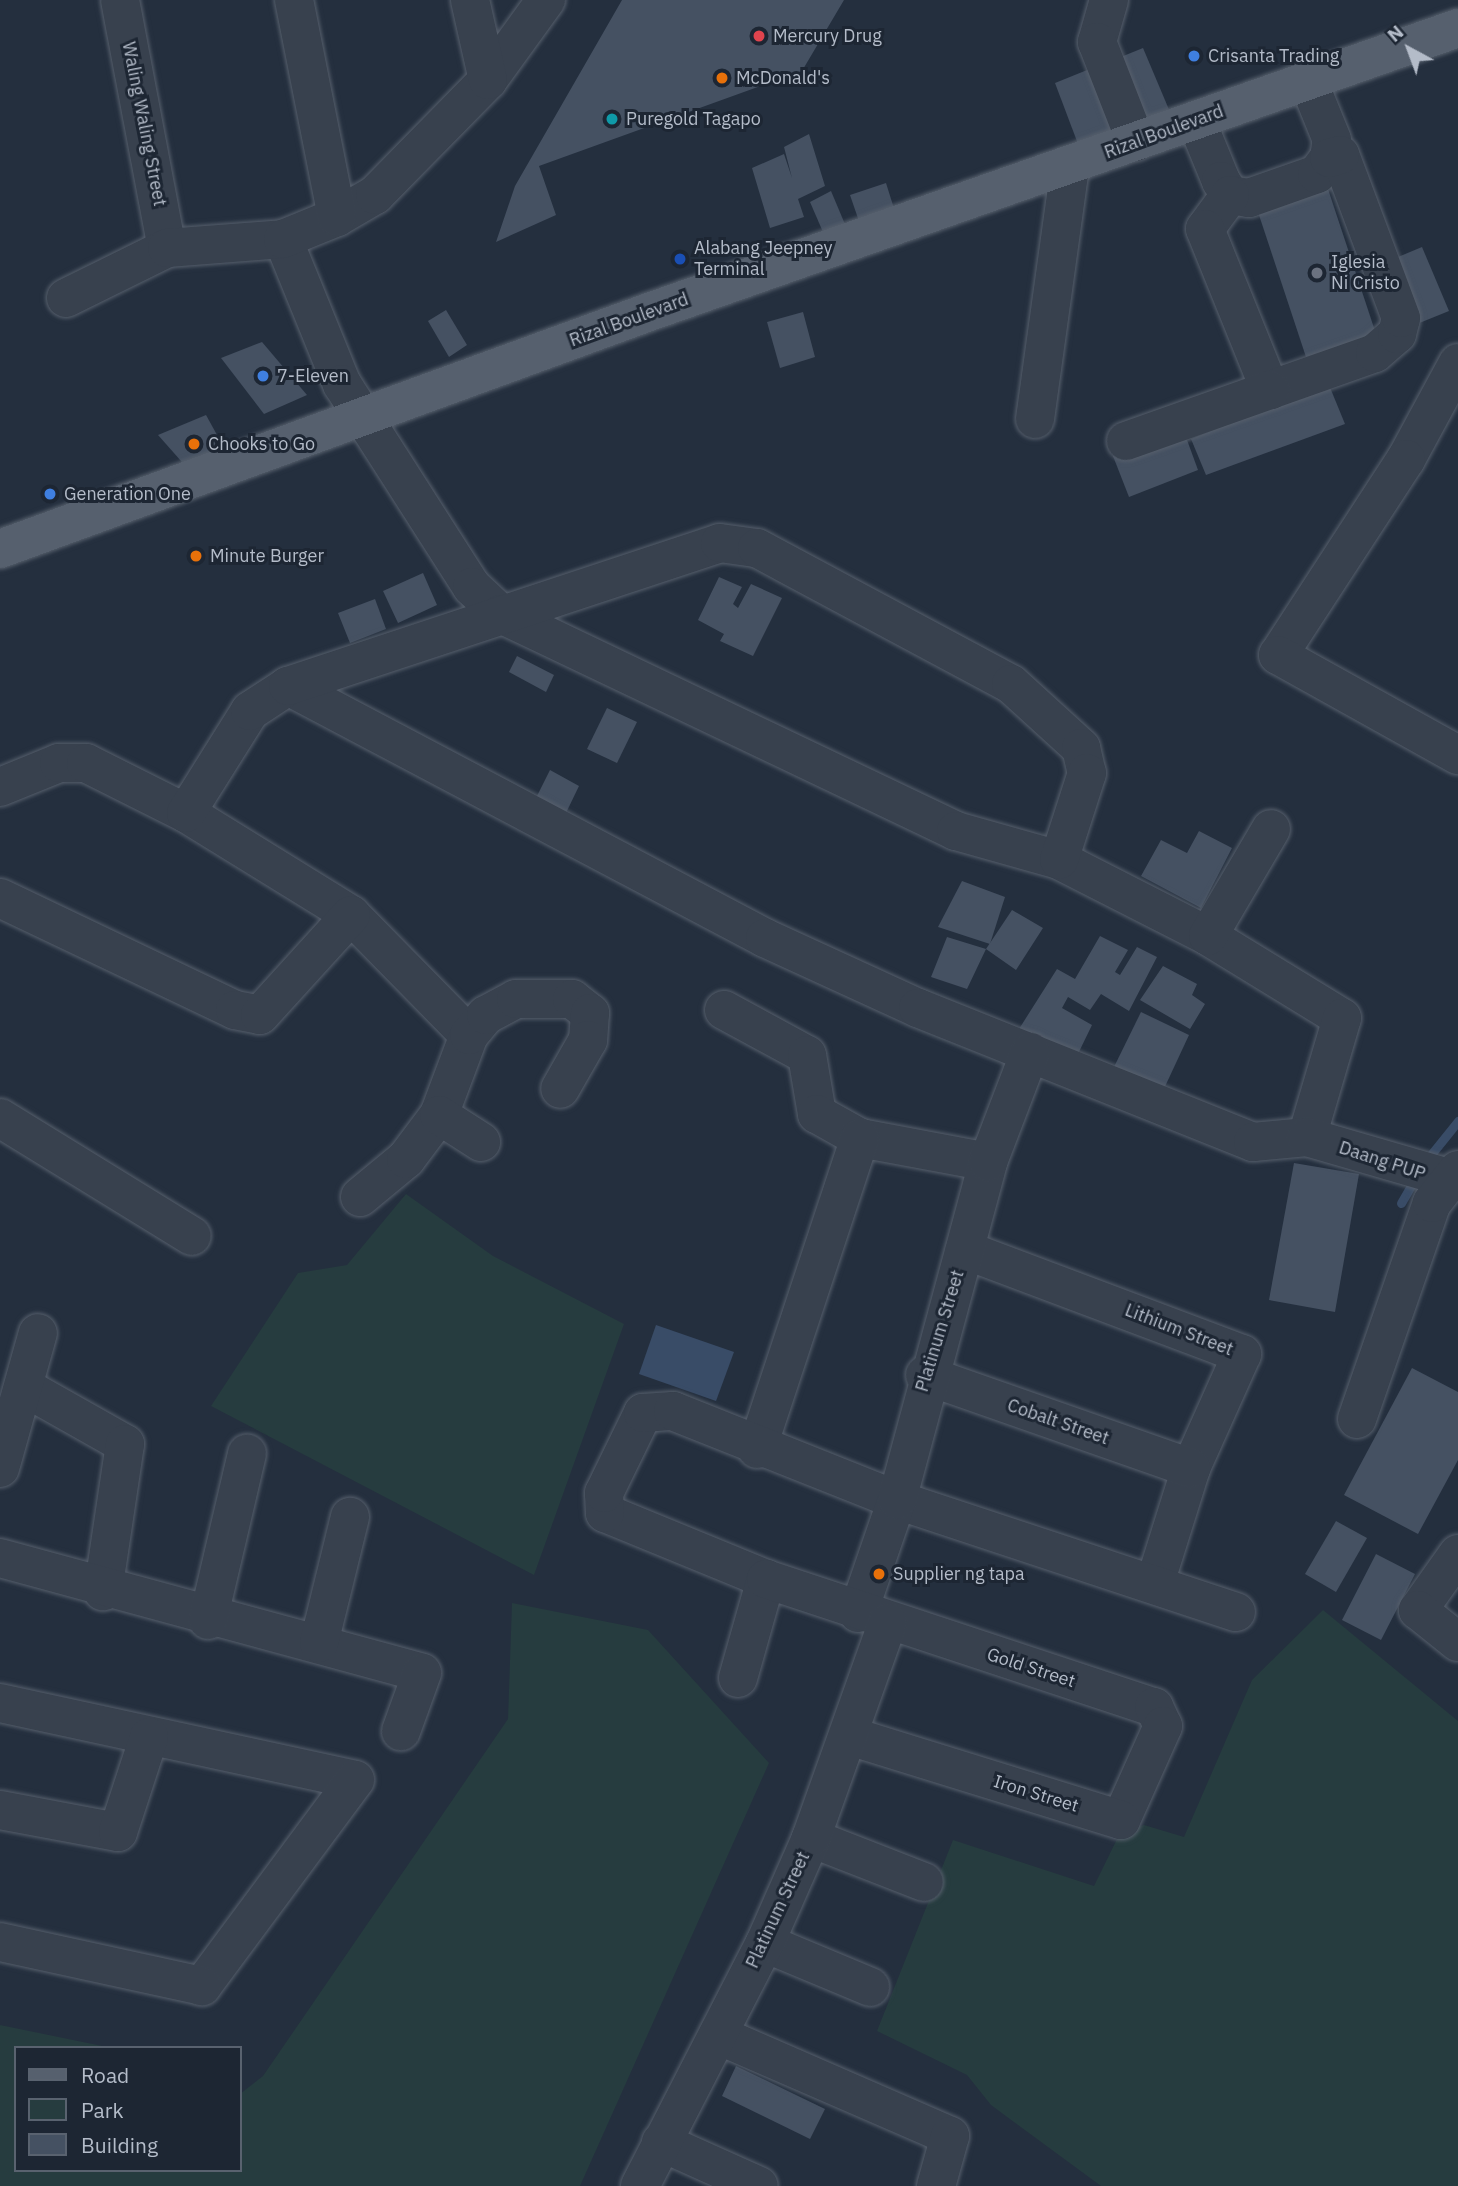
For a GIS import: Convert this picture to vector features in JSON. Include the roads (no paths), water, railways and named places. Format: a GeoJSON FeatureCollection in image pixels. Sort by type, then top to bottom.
{"type":"FeatureCollection","features":[{"type":"Feature","properties":{"kind":"main road","name":"Rizal Boulevard"},"geometry":{"type":"LineString","coordinates":[[0,549],[365,416],[1458,28]]}},
{"type":"Feature","properties":{"kind":"street","name":"Waling Waling Street"},"geometry":{"type":"LineString","coordinates":[[120,0],[167,248]]}},
{"type":"Feature","properties":{"kind":"street"},"geometry":{"type":"LineString","coordinates":[[294,0],[337,217]]}},
{"type":"Feature","properties":{"kind":"street"},"geometry":{"type":"LineString","coordinates":[[470,0],[488,80]]}},
{"type":"Feature","properties":{"kind":"street"},"geometry":{"type":"LineString","coordinates":[[66,298],[167,248],[283,239],[337,217],[375,195],[488,80],[546,0]]}},
{"type":"Feature","properties":{"kind":"street"},"geometry":{"type":"LineString","coordinates":[[1108,0],[1097,42],[1136,142]]}},
{"type":"Feature","properties":{"kind":"street"},"geometry":{"type":"LineString","coordinates":[[1230,195],[1249,198],[1317,174],[1329,158],[1332,140],[1308,81]]}},
{"type":"Feature","properties":{"kind":"street"},"geometry":{"type":"LineString","coordinates":[[1196,120],[1230,195]]}},
{"type":"Feature","properties":{"kind":"street"},"geometry":{"type":"LineString","coordinates":[[1126,441],[1375,353],[1397,334],[1401,318],[1340,155],[1329,158]]}},
{"type":"Feature","properties":{"kind":"street"},"geometry":{"type":"LineString","coordinates":[[1035,419],[1070,167]]}},
{"type":"Feature","properties":{"kind":"street"},"geometry":{"type":"LineString","coordinates":[[1230,195],[1205,229],[1270,390]]}},
{"type":"Feature","properties":{"kind":"street"},"geometry":{"type":"LineString","coordinates":[[283,239],[342,384],[365,416],[472,587],[501,614],[956,831],[1059,860],[1208,936],[1342,1018],[1307,1137],[1253,1142],[1030,1052],[765,938],[288,687]]}},
{"type":"Feature","properties":{"kind":"street"},"geometry":{"type":"LineString","coordinates":[[1458,363],[1450,401],[1278,655],[1458,755]]}},
{"type":"Feature","properties":{"kind":"street"},"geometry":{"type":"LineString","coordinates":[[186,813],[250,711],[288,687],[720,542],[757,548],[1011,684],[1081,748],[1087,774],[1059,860]]}},
{"type":"Feature","properties":{"kind":"street"},"geometry":{"type":"LineString","coordinates":[[0,787],[59,763],[86,762],[186,813],[351,915],[469,1035]]}},
{"type":"Feature","properties":{"kind":"street"},"geometry":{"type":"LineString","coordinates":[[1208,936],[1271,829]]}},
{"type":"Feature","properties":{"kind":"street"},"geometry":{"type":"LineString","coordinates":[[0,898],[235,1010],[260,1015],[351,915]]}},
{"type":"Feature","properties":{"kind":"street"},"geometry":{"type":"LineString","coordinates":[[360,1197],[406,1159],[439,1115],[469,1035],[486,1016],[516,999],[572,999],[590,1013],[588,1040],[560,1089]]}},
{"type":"Feature","properties":{"kind":"street"},"geometry":{"type":"LineString","coordinates":[[724,1010],[807,1055],[817,1114],[860,1138],[988,1162]]}},
{"type":"Feature","properties":{"kind":"street","name":"Platinum Street"},"geometry":{"type":"LineString","coordinates":[[640,2186],[765,1943],[811,1838],[850,1736],[897,1500],[925,1376],[965,1250],[988,1162],[1030,1052]]}},
{"type":"Feature","properties":{"kind":"street"},"geometry":{"type":"LineString","coordinates":[[439,1115],[481,1142]]}},
{"type":"Feature","properties":{"kind":"street"},"geometry":{"type":"LineString","coordinates":[[0,1118],[192,1237]]}},
{"type":"Feature","properties":{"kind":"street","name":"Daang PUP"},"geometry":{"type":"LineString","coordinates":[[1307,1137],[1449,1178]]}},
{"type":"Feature","properties":{"kind":"street"},"geometry":{"type":"LineString","coordinates":[[860,1138],[757,1449],[897,1500],[1155,1583],[1236,1612]]}},
{"type":"Feature","properties":{"kind":"street"},"geometry":{"type":"LineString","coordinates":[[1357,1419],[1432,1203],[1449,1178]]}},
{"type":"Feature","properties":{"kind":"street","name":"Lithium Street"},"geometry":{"type":"LineString","coordinates":[[965,1250],[1242,1354],[1191,1468],[1155,1583]]}},
{"type":"Feature","properties":{"kind":"street"},"geometry":{"type":"LineString","coordinates":[[0,1468],[38,1333]]}},
{"type":"Feature","properties":{"kind":"street","name":"Cobalt Street"},"geometry":{"type":"LineString","coordinates":[[925,1376],[1191,1468]]}},
{"type":"Feature","properties":{"kind":"street"},"geometry":{"type":"LineString","coordinates":[[24,1387],[125,1444],[103,1591]]}},
{"type":"Feature","properties":{"kind":"street","name":"Gold Street"},"geometry":{"type":"LineString","coordinates":[[757,1449],[673,1411],[643,1413],[602,1504],[605,1513],[766,1579],[873,1618],[1154,1707],[1163,1726]]}},
{"type":"Feature","properties":{"kind":"street"},"geometry":{"type":"LineString","coordinates":[[208,1620],[247,1454]]}},
{"type":"Feature","properties":{"kind":"street"},"geometry":{"type":"LineString","coordinates":[[319,1643],[350,1517]]}},
{"type":"Feature","properties":{"kind":"street"},"geometry":{"type":"LineString","coordinates":[[1458,1554],[1418,1611],[1458,1642]]}},
{"type":"Feature","properties":{"kind":"street"},"geometry":{"type":"LineString","coordinates":[[0,1558],[103,1591],[208,1620],[319,1643],[422,1673],[401,1731]]}},
{"type":"Feature","properties":{"kind":"street"},"geometry":{"type":"LineString","coordinates":[[738,1678],[766,1579]]}},
{"type":"Feature","properties":{"kind":"street"},"geometry":{"type":"LineString","coordinates":[[0,1703],[355,1780],[202,1986],[0,1942]]}},
{"type":"Feature","properties":{"kind":"street","name":"Iron Street"},"geometry":{"type":"LineString","coordinates":[[850,1736],[1121,1821],[1163,1726]]}},
{"type":"Feature","properties":{"kind":"street"},"geometry":{"type":"LineString","coordinates":[[0,1810],[118,1832],[149,1737]]}},
{"type":"Feature","properties":{"kind":"street"},"geometry":{"type":"LineString","coordinates":[[811,1838],[924,1882]]}},
{"type":"Feature","properties":{"kind":"street"},"geometry":{"type":"LineString","coordinates":[[765,1943],[870,1987]]}},
{"type":"Feature","properties":{"kind":"street"},"geometry":{"type":"LineString","coordinates":[[718,2035],[950,2136],[936,2186]]}},
{"type":"Feature","properties":{"kind":"street"},"geometry":{"type":"LineString","coordinates":[[661,2142],[759,2186]]}},
{"type":"Feature","properties":{"kind":"water"},"geometry":{"type":"Polygon","coordinates":[[[656,1325],[734,1352],[716,1401],[639,1374],[656,1325]]]}},
{"type":"Feature","properties":{"kind":"waterway"},"geometry":{"type":"LineString","coordinates":[[1425,1162],[1458,1121]]}},
{"type":"Feature","properties":{"kind":"waterway"},"geometry":{"type":"LineString","coordinates":[[1401,1203],[1416,1177]]}},
{"type":"Feature","properties":{"kind":"place","name":"Mercury Drug"},"geometry":{"type":"Point","coordinates":[759,36]}},
{"type":"Feature","properties":{"kind":"place","name":"Crisanta Trading"},"geometry":{"type":"Point","coordinates":[1194,56]}},
{"type":"Feature","properties":{"kind":"place","name":"McDonald's"},"geometry":{"type":"Point","coordinates":[722,78]}},
{"type":"Feature","properties":{"kind":"place","name":"Puregold Tagapo"},"geometry":{"type":"Point","coordinates":[612,119]}},
{"type":"Feature","properties":{"kind":"place","name":"Alabang Jeepney Terminal"},"geometry":{"type":"Point","coordinates":[680,259]}},
{"type":"Feature","properties":{"kind":"place","name":"Iglesia Ni Cristo"},"geometry":{"type":"Point","coordinates":[1317,273]}},
{"type":"Feature","properties":{"kind":"place","name":"7-Eleven"},"geometry":{"type":"Point","coordinates":[263,376]}},
{"type":"Feature","properties":{"kind":"place","name":"Chooks to Go"},"geometry":{"type":"Point","coordinates":[194,444]}},
{"type":"Feature","properties":{"kind":"place","name":"Generation One"},"geometry":{"type":"Point","coordinates":[50,494]}},
{"type":"Feature","properties":{"kind":"place","name":"Minute Burger"},"geometry":{"type":"Point","coordinates":[196,556]}},
{"type":"Feature","properties":{"kind":"place","name":"Supplier ng tapa"},"geometry":{"type":"Point","coordinates":[879,1574]}}]}
